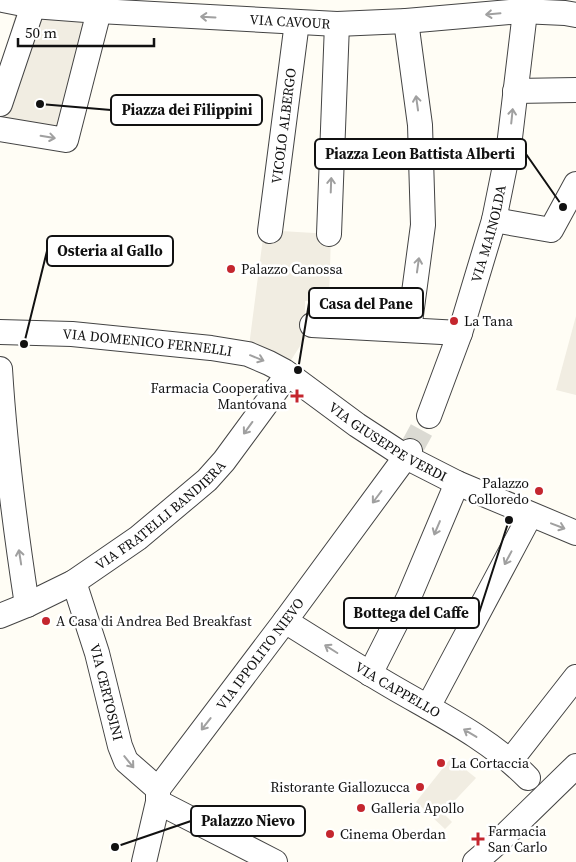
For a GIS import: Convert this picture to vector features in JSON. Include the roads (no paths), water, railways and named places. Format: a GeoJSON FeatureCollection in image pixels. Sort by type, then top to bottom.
{"type":"FeatureCollection","features":[{"type":"Feature","properties":{"kind":"street","name":"VIA CAVOUR"},"geometry":{"type":"LineString","coordinates":[[3,0],[33,6],[70,4],[99,11],[235,9],[297,22],[337,24],[571,9]]}},
{"type":"Feature","properties":{"kind":"street"},"geometry":{"type":"LineString","coordinates":[[0,104],[33,6]]}},
{"type":"Feature","properties":{"kind":"street"},"geometry":{"type":"LineString","coordinates":[[0,129],[66,140],[99,11]]}},
{"type":"Feature","properties":{"kind":"street","name":"VIA MAINOLDA"},"geometry":{"type":"LineString","coordinates":[[429,416],[460,333],[494,220],[509,146],[526,12]]}},
{"type":"Feature","properties":{"kind":"street"},"geometry":{"type":"LineString","coordinates":[[406,21],[420,125],[423,225],[409,330]]}},
{"type":"Feature","properties":{"kind":"street","name":"VICOLO ALBERGO"},"geometry":{"type":"LineString","coordinates":[[270,231],[297,22]]}},
{"type":"Feature","properties":{"kind":"street"},"geometry":{"type":"LineString","coordinates":[[329,234],[337,24]]}},
{"type":"Feature","properties":{"kind":"street"},"geometry":{"type":"LineString","coordinates":[[515,91],[576,90]]}},
{"type":"Feature","properties":{"kind":"street"},"geometry":{"type":"LineString","coordinates":[[494,220],[551,230],[576,184]]}},
{"type":"Feature","properties":{"kind":"street"},"geometry":{"type":"LineString","coordinates":[[312,325],[460,333]]}},
{"type":"Feature","properties":{"kind":"street","name":"VIA DOMENICO FERNELLI"},"geometry":{"type":"LineString","coordinates":[[0,332],[72,334],[211,348],[248,354],[288,374]]}},
{"type":"Feature","properties":{"kind":"street"},"geometry":{"type":"LineString","coordinates":[[0,369],[13,514],[27,605]]}},
{"type":"Feature","properties":{"kind":"street","name":"VIA GIUSEPPE VERDI"},"geometry":{"type":"LineString","coordinates":[[288,374],[357,425],[457,484],[576,533]]}},
{"type":"Feature","properties":{"kind":"street","name":"VIA FRATELLI BANDIERA"},"geometry":{"type":"LineString","coordinates":[[0,616],[74,582],[138,538],[207,480],[224,461],[288,374]]}},
{"type":"Feature","properties":{"kind":"street","name":"VIA IPPOLITO NIEVO"},"geometry":{"type":"LineString","coordinates":[[144,862],[158,795],[408,454]]}},
{"type":"Feature","properties":{"kind":"street"},"geometry":{"type":"LineString","coordinates":[[370,674],[409,597],[457,484]]}},
{"type":"Feature","properties":{"kind":"street"},"geometry":{"type":"LineString","coordinates":[[428,708],[526,524],[529,515]]}},
{"type":"Feature","properties":{"kind":"street","name":"VIA CERTOSINI"},"geometry":{"type":"LineString","coordinates":[[74,582],[97,653],[120,746],[126,761],[158,795],[275,862]]}},
{"type":"Feature","properties":{"kind":"street","name":"VIA CAPPELLO"},"geometry":{"type":"LineString","coordinates":[[285,621],[477,737],[511,760],[528,778]]}},
{"type":"Feature","properties":{"kind":"street"},"geometry":{"type":"LineString","coordinates":[[511,760],[576,677]]}},
{"type":"Feature","properties":{"kind":"street"},"geometry":{"type":"LineString","coordinates":[[475,862],[576,766]]}},
{"type":"Feature","properties":{"kind":"tunnel"},"geometry":{"type":"LineString","coordinates":[[410,451],[429,416]]}},
{"type":"Feature","properties":{"kind":"place","name":"Piazza dei Filippini"},"geometry":{"type":"Point","coordinates":[40,104]}},
{"type":"Feature","properties":{"kind":"place","name":"Piazza Leon Battista Alberti"},"geometry":{"type":"Point","coordinates":[563,207]}},
{"type":"Feature","properties":{"kind":"place","name":"Palazzo Canossa"},"geometry":{"type":"Point","coordinates":[231,269]}},
{"type":"Feature","properties":{"kind":"place","name":"La Tana"},"geometry":{"type":"Point","coordinates":[454,321]}},
{"type":"Feature","properties":{"kind":"place","name":"Osteria al Gallo"},"geometry":{"type":"Point","coordinates":[24,344]}},
{"type":"Feature","properties":{"kind":"place","name":"Casa del Pane"},"geometry":{"type":"Point","coordinates":[298,370]}},
{"type":"Feature","properties":{"kind":"place","name":"Farmacia Cooperativa Mantovana"},"geometry":{"type":"Point","coordinates":[297,396]}},
{"type":"Feature","properties":{"kind":"place","name":"Palazzo Colloredo"},"geometry":{"type":"Point","coordinates":[539,491]}},
{"type":"Feature","properties":{"kind":"place","name":"Bottega del Caffe"},"geometry":{"type":"Point","coordinates":[509,520]}},
{"type":"Feature","properties":{"kind":"place","name":"A Casa di Andrea Bed Breakfast"},"geometry":{"type":"Point","coordinates":[46,621]}},
{"type":"Feature","properties":{"kind":"place","name":"La Cortaccia"},"geometry":{"type":"Point","coordinates":[441,763]}},
{"type":"Feature","properties":{"kind":"place","name":"Ristorante Giallozucca"},"geometry":{"type":"Point","coordinates":[420,787]}},
{"type":"Feature","properties":{"kind":"place","name":"Galleria Apollo"},"geometry":{"type":"Point","coordinates":[361,808]}},
{"type":"Feature","properties":{"kind":"place","name":"Cinema Oberdan"},"geometry":{"type":"Point","coordinates":[330,834]}},
{"type":"Feature","properties":{"kind":"place","name":"Farmacia San Carlo"},"geometry":{"type":"Point","coordinates":[478,839]}},
{"type":"Feature","properties":{"kind":"place","name":"Palazzo Nievo"},"geometry":{"type":"Point","coordinates":[115,847]}}]}
